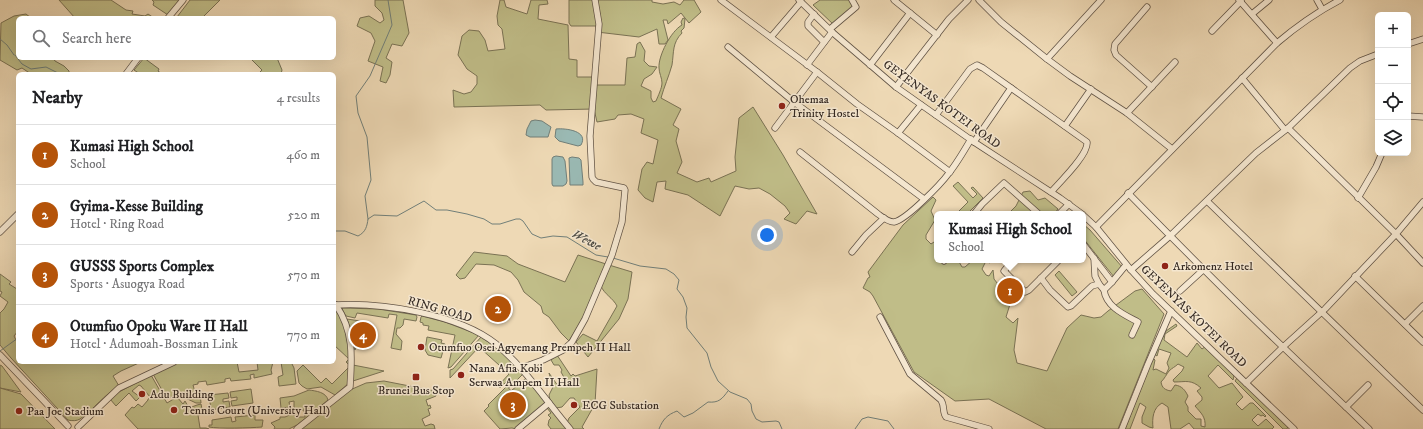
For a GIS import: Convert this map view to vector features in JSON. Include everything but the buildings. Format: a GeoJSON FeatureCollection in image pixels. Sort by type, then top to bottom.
{"type":"FeatureCollection","features":[{"type":"Feature","properties":{"kind":"street"},"geometry":{"type":"LineString","coordinates":[[170,16],[183,0]]}},
{"type":"Feature","properties":{"kind":"street"},"geometry":{"type":"LineString","coordinates":[[521,368],[543,360],[562,350],[572,342],[585,319],[611,257],[621,228],[626,192],[624,188],[596,182],[593,179],[590,136],[599,24],[595,0]]}},
{"type":"Feature","properties":{"kind":"street"},"geometry":{"type":"LineString","coordinates":[[721,0],[857,104],[950,172]]}},
{"type":"Feature","properties":{"kind":"street"},"geometry":{"type":"LineString","coordinates":[[807,65],[831,31],[856,7],[852,0]]}},
{"type":"Feature","properties":{"kind":"street"},"geometry":{"type":"LineString","coordinates":[[894,0],[937,35]]}},
{"type":"Feature","properties":{"kind":"street"},"geometry":{"type":"LineString","coordinates":[[896,87],[949,19],[968,0]]}},
{"type":"Feature","properties":{"kind":"street"},"geometry":{"type":"LineString","coordinates":[[979,0],[1001,22],[1047,59],[1070,76],[1127,113],[1172,149]]}},
{"type":"Feature","properties":{"kind":"street"},"geometry":{"type":"LineString","coordinates":[[1047,59],[1101,0]]}},
{"type":"Feature","properties":{"kind":"street"},"geometry":{"type":"LineString","coordinates":[[1252,14],[1268,0]]}},
{"type":"Feature","properties":{"kind":"street"},"geometry":{"type":"LineString","coordinates":[[1317,0],[1322,9]]}},
{"type":"Feature","properties":{"kind":"street"},"geometry":{"type":"LineString","coordinates":[[1096,227],[1277,43],[1322,9],[1340,0]]}},
{"type":"Feature","properties":{"kind":"street"},"geometry":{"type":"LineString","coordinates":[[771,38],[802,1]]}},
{"type":"Feature","properties":{"kind":"street","name":"GEYENYAS KOTEI ROAD"},"geometry":{"type":"LineString","coordinates":[[802,1],[831,31],[896,87],[972,141],[1079,211]]}},
{"type":"Feature","properties":{"kind":"street"},"geometry":{"type":"LineString","coordinates":[[1212,31],[1240,1],[1277,43]]}},
{"type":"Feature","properties":{"kind":"street"},"geometry":{"type":"LineString","coordinates":[[1147,7],[1115,44],[1114,50],[1116,55],[1152,87]]}},
{"type":"Feature","properties":{"kind":"street"},"geometry":{"type":"LineString","coordinates":[[870,65],[910,13]]}},
{"type":"Feature","properties":{"kind":"street"},"geometry":{"type":"LineString","coordinates":[[814,14],[808,22],[808,26],[824,42]]}},
{"type":"Feature","properties":{"kind":"street"},"geometry":{"type":"LineString","coordinates":[[1411,43],[1423,39]]}},
{"type":"Feature","properties":{"kind":"street"},"geometry":{"type":"LineString","coordinates":[[728,48],[794,102],[924,199]]}},
{"type":"Feature","properties":{"kind":"street"},"geometry":{"type":"LineString","coordinates":[[1104,290],[1170,236],[1256,153],[1286,129],[1350,68],[1360,61],[1375,55]]}},
{"type":"Feature","properties":{"kind":"street"},"geometry":{"type":"LineString","coordinates":[[128,72],[136,60]]}},
{"type":"Feature","properties":{"kind":"street"},"geometry":{"type":"LineString","coordinates":[[1127,113],[1175,62]]}},
{"type":"Feature","properties":{"kind":"street"},"geometry":{"type":"LineString","coordinates":[[936,115],[974,66],[977,65],[983,68],[1088,142],[1088,146],[1084,154],[1051,192]]}},
{"type":"Feature","properties":{"kind":"street"},"geometry":{"type":"LineString","coordinates":[[775,128],[817,72]]}},
{"type":"Feature","properties":{"kind":"street"},"geometry":{"type":"LineString","coordinates":[[1242,78],[1286,129],[1396,234],[1423,263]]}},
{"type":"Feature","properties":{"kind":"street"},"geometry":{"type":"LineString","coordinates":[[800,152],[884,218],[894,222],[910,213],[950,172],[1011,88]]}},
{"type":"Feature","properties":{"kind":"street"},"geometry":{"type":"LineString","coordinates":[[1066,126],[1091,89]]}},
{"type":"Feature","properties":{"kind":"street"},"geometry":{"type":"LineString","coordinates":[[898,133],[921,105]]}},
{"type":"Feature","properties":{"kind":"street"},"geometry":{"type":"LineString","coordinates":[[1411,116],[1423,117]]}},
{"type":"Feature","properties":{"kind":"street"},"geometry":{"type":"LineString","coordinates":[[1358,198],[1373,173],[1381,156]]}},
{"type":"Feature","properties":{"kind":"street"},"geometry":{"type":"LineString","coordinates":[[976,211],[1004,183],[1036,211]]}},
{"type":"Feature","properties":{"kind":"street"},"geometry":{"type":"LineString","coordinates":[[1128,193],[1203,270],[1369,429]]}},
{"type":"Feature","properties":{"kind":"street"},"geometry":{"type":"LineString","coordinates":[[1207,201],[1423,410]]}},
{"type":"Feature","properties":{"kind":"street"},"geometry":{"type":"LineString","coordinates":[[1246,383],[1322,311],[1396,234],[1423,202]]}},
{"type":"Feature","properties":{"kind":"street"},"geometry":{"type":"LineString","coordinates":[[1062,211],[1069,204]]}},
{"type":"Feature","properties":{"kind":"street"},"geometry":{"type":"LineString","coordinates":[[0,232],[16,216]]}},
{"type":"Feature","properties":{"kind":"street","name":"GEYENYAS KOTEI ROAD"},"geometry":{"type":"LineString","coordinates":[[1086,217],[1129,268],[1171,311],[1294,429]]}},
{"type":"Feature","properties":{"kind":"street"},"geometry":{"type":"LineString","coordinates":[[852,252],[866,235],[884,218]]}},
{"type":"Feature","properties":{"kind":"street"},"geometry":{"type":"LineString","coordinates":[[1086,248],[1112,282]]}},
{"type":"Feature","properties":{"kind":"street"},"geometry":{"type":"LineString","coordinates":[[1094,258],[1094,276],[1104,290],[1107,300],[1113,306],[1138,322],[1132,335]]}},
{"type":"Feature","properties":{"kind":"street"},"geometry":{"type":"LineString","coordinates":[[1010,263],[1004,270],[1023,291],[1027,292],[1056,263]]}},
{"type":"Feature","properties":{"kind":"street"},"geometry":{"type":"LineString","coordinates":[[1180,291],[1203,270]]}},
{"type":"Feature","properties":{"kind":"street"},"geometry":{"type":"LineString","coordinates":[[1356,276],[1423,342]]}},
{"type":"Feature","properties":{"kind":"street"},"geometry":{"type":"LineString","coordinates":[[1040,278],[1068,307],[1071,306],[1092,286],[1099,284]]}},
{"type":"Feature","properties":{"kind":"street","name":"RING ROAD"},"geometry":{"type":"LineString","coordinates":[[336,305],[413,310],[465,325],[496,344],[521,368],[570,429]]}},
{"type":"Feature","properties":{"kind":"street"},"geometry":{"type":"LineString","coordinates":[[1405,324],[1423,306]]}},
{"type":"Feature","properties":{"kind":"street"},"geometry":{"type":"LineString","coordinates":[[292,429],[299,427],[350,387],[351,345],[346,323],[336,307]]}},
{"type":"Feature","properties":{"kind":"street"},"geometry":{"type":"LineString","coordinates":[[1122,429],[1171,311]]}},
{"type":"Feature","properties":{"kind":"street"},"geometry":{"type":"LineString","coordinates":[[880,317],[910,374],[942,400],[944,404],[944,415],[946,418],[989,429]]}},
{"type":"Feature","properties":{"kind":"street"},"geometry":{"type":"LineString","coordinates":[[1,356],[67,428],[74,424],[79,428],[119,388],[170,364]]}},
{"type":"Feature","properties":{"kind":"street"},"geometry":{"type":"LineString","coordinates":[[1346,407],[1368,385]]}},
{"type":"Feature","properties":{"kind":"street"},"geometry":{"type":"LineString","coordinates":[[518,429],[549,403]]}},
{"type":"Feature","properties":{"kind":"shaded area"},"geometry":{"type":"Polygon","coordinates":[[[59,0],[111,0],[126,10],[133,11],[132,14],[145,16],[73,16],[59,0]]]}},
{"type":"Feature","properties":{"kind":"shaded area"},"geometry":{"type":"Polygon","coordinates":[[[152,0],[180,0],[168,15],[153,5],[154,2],[152,0]]]}},
{"type":"Feature","properties":{"kind":"shaded area"},"geometry":{"type":"Polygon","coordinates":[[[190,0],[220,0],[204,16],[178,16],[190,0]]]}},
{"type":"Feature","properties":{"kind":"shaded area"},"geometry":{"type":"Polygon","coordinates":[[[375,0],[403,0],[409,33],[402,46],[392,44],[386,58],[392,62],[390,75],[386,83],[380,81],[383,67],[368,61],[375,41],[371,33],[357,26],[360,18],[369,16],[380,23],[384,20],[382,13],[375,6],[375,0]]]}},
{"type":"Feature","properties":{"kind":"shaded area"},"geometry":{"type":"Polygon","coordinates":[[[500,0],[504,0],[506,7],[527,14],[531,0],[547,0],[548,4],[539,5],[538,19],[568,25],[569,59],[577,60],[577,77],[594,77],[593,85],[625,85],[627,58],[635,57],[637,44],[640,42],[645,51],[644,61],[649,66],[657,67],[652,74],[644,79],[641,86],[651,91],[651,98],[653,102],[656,101],[662,85],[659,72],[659,63],[663,51],[670,38],[682,25],[681,22],[683,18],[685,19],[684,28],[681,31],[682,33],[676,40],[672,65],[661,98],[681,109],[673,125],[679,129],[676,141],[682,162],[677,173],[697,182],[709,178],[711,182],[736,171],[735,157],[739,118],[753,107],[817,214],[807,211],[796,224],[784,219],[790,213],[785,206],[770,194],[759,188],[749,189],[735,186],[720,216],[688,195],[665,189],[666,181],[657,182],[653,202],[645,198],[638,190],[642,169],[647,162],[653,164],[658,140],[641,133],[644,119],[631,114],[618,115],[615,119],[597,122],[594,109],[546,110],[540,105],[454,107],[453,90],[464,94],[471,92],[477,84],[477,76],[467,69],[458,55],[462,36],[469,30],[479,31],[485,40],[488,51],[505,49],[502,29],[498,25],[497,16],[500,0]]]}},
{"type":"Feature","properties":{"kind":"shaded area"},"geometry":{"type":"Polygon","coordinates":[[[569,0],[652,0],[652,2],[663,4],[674,2],[680,5],[684,0],[694,0],[701,12],[689,23],[681,13],[668,24],[667,20],[663,20],[668,40],[665,44],[659,44],[657,29],[639,37],[597,32],[596,26],[571,26],[569,23],[569,0]]]}},
{"type":"Feature","properties":{"kind":"shaded area"},"geometry":{"type":"Polygon","coordinates":[[[820,0],[849,0],[854,7],[834,25],[813,5],[820,0]]]}},
{"type":"Feature","properties":{"kind":"shaded area"},"geometry":{"type":"Polygon","coordinates":[[[26,14],[28,16],[16,16],[16,60],[54,60],[64,66],[69,72],[28,72],[22,68],[17,70],[0,60],[1,23],[14,16],[26,14]]]}},
{"type":"Feature","properties":{"kind":"shaded area"},"geometry":{"type":"Polygon","coordinates":[[[142,60],[147,60],[159,69],[158,71],[159,72],[137,72],[134,70],[142,60]]]}},
{"type":"Feature","properties":{"kind":"shaded area"},"geometry":{"type":"Polygon","coordinates":[[[252,60],[278,60],[282,70],[282,72],[260,72],[262,70],[252,60]]]}},
{"type":"Feature","properties":{"kind":"shaded area"},"geometry":{"type":"Polygon","coordinates":[[[958,182],[973,198],[977,194],[971,188],[973,187],[983,198],[970,211],[959,211],[968,202],[953,186],[958,182]]]}},
{"type":"Feature","properties":{"kind":"shaded area"},"geometry":{"type":"Polygon","coordinates":[[[1030,191],[1038,200],[1045,198],[1058,209],[1056,211],[1011,211],[1016,206],[1023,192],[1030,191]]]}},
{"type":"Feature","properties":{"kind":"shaded area"},"geometry":{"type":"Polygon","coordinates":[[[933,197],[936,200],[931,211],[934,222],[926,235],[926,239],[931,244],[934,242],[934,263],[960,263],[962,267],[965,267],[970,263],[985,263],[982,269],[986,275],[989,276],[993,270],[994,279],[1011,301],[1006,317],[1013,323],[1018,318],[1014,350],[1017,363],[1047,371],[1067,328],[1081,315],[1094,318],[1101,317],[1135,291],[1142,289],[1164,314],[1118,429],[1046,429],[989,399],[955,401],[914,372],[873,296],[870,292],[863,288],[870,277],[868,272],[903,225],[933,197]]]}},
{"type":"Feature","properties":{"kind":"shaded area"},"geometry":{"type":"Polygon","coordinates":[[[1086,227],[1123,268],[1114,277],[1086,242],[1086,227]]]}},
{"type":"Feature","properties":{"kind":"shaded area"},"geometry":{"type":"Polygon","coordinates":[[[474,252],[507,256],[518,264],[565,282],[578,255],[606,264],[583,318],[569,341],[549,317],[543,313],[541,306],[524,292],[518,280],[511,272],[494,265],[476,264],[465,278],[460,279],[456,275],[474,252]]]}},
{"type":"Feature","properties":{"kind":"shaded area"},"geometry":{"type":"Polygon","coordinates":[[[609,265],[632,272],[628,299],[619,319],[588,357],[576,342],[583,334],[597,341],[617,306],[601,286],[609,265]]]}},
{"type":"Feature","properties":{"kind":"shaded area"},"geometry":{"type":"Polygon","coordinates":[[[1059,271],[1077,292],[1072,296],[1055,275],[1059,271]]]}},
{"type":"Feature","properties":{"kind":"shaded area"},"geometry":{"type":"Polygon","coordinates":[[[0,274],[11,282],[9,284],[16,288],[16,334],[14,336],[16,340],[16,363],[0,345],[0,313],[8,302],[0,296],[2,292],[0,291],[0,274]]]}},
{"type":"Feature","properties":{"kind":"shaded area"},"geometry":{"type":"Polygon","coordinates":[[[342,309],[378,309],[416,315],[417,317],[416,321],[404,319],[403,325],[400,328],[397,328],[396,334],[402,341],[401,350],[391,348],[397,315],[389,314],[388,318],[357,313],[355,318],[346,316],[342,309]]]}},
{"type":"Feature","properties":{"kind":"shaded area"},"geometry":{"type":"Polygon","coordinates":[[[336,311],[344,323],[347,333],[350,366],[346,362],[349,359],[336,347],[336,311]]]}},
{"type":"Feature","properties":{"kind":"shaded area"},"geometry":{"type":"Polygon","coordinates":[[[422,316],[445,322],[479,335],[451,367],[448,368],[455,335],[428,330],[429,326],[423,325],[423,323],[420,322],[422,316]]]}},
{"type":"Feature","properties":{"kind":"shaded area"},"geometry":{"type":"Polygon","coordinates":[[[347,319],[360,321],[355,350],[351,330],[347,319]]]}},
{"type":"Feature","properties":{"kind":"shaded area"},"geometry":{"type":"Polygon","coordinates":[[[1176,324],[1177,326],[1165,334],[1164,340],[1187,357],[1197,343],[1202,349],[1206,346],[1234,376],[1233,380],[1218,365],[1208,376],[1219,388],[1232,383],[1243,397],[1236,404],[1242,410],[1250,403],[1253,403],[1266,416],[1261,416],[1258,414],[1252,420],[1258,426],[1266,419],[1274,427],[1272,429],[1194,429],[1189,423],[1180,429],[1171,429],[1168,407],[1162,403],[1155,410],[1153,428],[1142,423],[1142,417],[1146,407],[1140,403],[1130,429],[1125,429],[1153,358],[1155,360],[1153,370],[1156,369],[1166,374],[1169,368],[1167,363],[1171,353],[1159,349],[1157,356],[1154,354],[1166,331],[1176,324]],[[1178,364],[1171,369],[1161,384],[1169,391],[1171,391],[1175,385],[1180,386],[1188,396],[1185,402],[1188,407],[1188,411],[1196,419],[1201,419],[1201,426],[1205,427],[1204,418],[1195,406],[1202,400],[1202,397],[1197,391],[1201,388],[1191,382],[1174,382],[1173,380],[1184,367],[1178,364]]]}},
{"type":"Feature","properties":{"kind":"shaded area"},"geometry":{"type":"Polygon","coordinates":[[[427,337],[442,340],[441,343],[445,344],[441,358],[428,355],[425,350],[427,337]]]}},
{"type":"Feature","properties":{"kind":"shaded area"},"geometry":{"type":"Polygon","coordinates":[[[481,337],[500,350],[523,374],[509,388],[506,382],[500,388],[498,386],[509,374],[479,347],[450,378],[450,370],[453,369],[481,337]]]}},
{"type":"Feature","properties":{"kind":"shaded area"},"geometry":{"type":"Polygon","coordinates":[[[557,355],[571,376],[573,374],[575,376],[597,369],[595,404],[582,427],[584,429],[573,429],[567,423],[569,418],[580,407],[574,398],[570,398],[562,407],[556,408],[550,400],[549,395],[553,387],[549,373],[558,386],[566,381],[559,365],[554,365],[551,360],[557,355]]]}},
{"type":"Feature","properties":{"kind":"shaded area"},"geometry":{"type":"Polygon","coordinates":[[[17,364],[137,364],[113,376],[119,386],[85,415],[77,420],[68,420],[17,364]]]}},
{"type":"Feature","properties":{"kind":"shaded area"},"geometry":{"type":"Polygon","coordinates":[[[176,364],[237,364],[239,372],[258,370],[257,364],[272,364],[272,374],[254,378],[254,374],[250,375],[251,379],[231,381],[230,378],[225,379],[225,382],[207,385],[206,381],[198,382],[198,384],[193,385],[195,392],[200,392],[201,403],[196,403],[177,394],[167,399],[153,374],[176,364]]]}},
{"type":"Feature","properties":{"kind":"shaded area"},"geometry":{"type":"Polygon","coordinates":[[[281,364],[292,364],[296,384],[279,386],[278,377],[283,375],[281,364]]]}},
{"type":"Feature","properties":{"kind":"shaded area"},"geometry":{"type":"Polygon","coordinates":[[[0,365],[2,366],[21,392],[0,388],[0,365]]]}},
{"type":"Feature","properties":{"kind":"shaded area"},"geometry":{"type":"Polygon","coordinates":[[[303,365],[321,383],[326,378],[332,384],[350,366],[349,383],[335,395],[321,387],[307,389],[299,383],[297,371],[303,365]]]}},
{"type":"Feature","properties":{"kind":"shaded area"},"geometry":{"type":"Polygon","coordinates":[[[353,365],[384,371],[353,381],[353,365]]]}},
{"type":"Feature","properties":{"kind":"shaded area"},"geometry":{"type":"Polygon","coordinates":[[[151,375],[167,403],[177,397],[183,404],[185,401],[189,408],[201,404],[203,414],[198,415],[200,428],[209,429],[138,429],[125,415],[132,407],[134,408],[138,404],[142,407],[150,397],[141,386],[139,385],[132,391],[140,397],[136,401],[129,393],[116,406],[110,399],[117,393],[151,375]]]}},
{"type":"Feature","properties":{"kind":"shaded area"},"geometry":{"type":"Polygon","coordinates":[[[1237,378],[1288,426],[1287,429],[1283,429],[1235,381],[1237,378]]]}},
{"type":"Feature","properties":{"kind":"shaded area"},"geometry":{"type":"Polygon","coordinates":[[[527,379],[545,403],[516,429],[500,429],[484,411],[507,386],[511,391],[527,379]]]}},
{"type":"Feature","properties":{"kind":"shaded area"},"geometry":{"type":"Polygon","coordinates":[[[384,381],[435,391],[436,396],[426,400],[428,406],[430,405],[431,408],[428,409],[430,415],[422,419],[425,426],[431,424],[434,425],[435,429],[301,429],[350,390],[366,383],[384,381]]]}},
{"type":"Feature","properties":{"kind":"shaded area","name":"Paa Joe Stadium"},"geometry":{"type":"Polygon","coordinates":[[[0,388],[21,394],[55,429],[0,429],[0,388]]]}},
{"type":"Feature","properties":{"kind":"shaded area"},"geometry":{"type":"Polygon","coordinates":[[[251,389],[253,403],[232,406],[231,401],[237,400],[237,397],[231,398],[230,392],[251,389]]]}},
{"type":"Feature","properties":{"kind":"shaded area"},"geometry":{"type":"Polygon","coordinates":[[[309,390],[318,391],[325,395],[328,400],[297,425],[289,429],[274,429],[275,427],[271,423],[280,419],[280,417],[285,417],[292,414],[298,417],[305,417],[304,410],[296,410],[294,407],[294,401],[289,402],[290,407],[281,408],[280,398],[294,396],[309,390]]]}},
{"type":"Feature","properties":{"kind":"shaded area"},"geometry":{"type":"Polygon","coordinates":[[[228,393],[229,398],[223,399],[223,402],[229,401],[230,407],[211,410],[209,395],[228,393]]]}},
{"type":"Feature","properties":{"kind":"shaded area"},"geometry":{"type":"Polygon","coordinates":[[[549,406],[568,429],[551,429],[548,425],[551,418],[548,415],[551,413],[547,408],[549,406]]]}},
{"type":"Feature","properties":{"kind":"shaded area"},"geometry":{"type":"Polygon","coordinates":[[[255,415],[255,420],[263,420],[262,427],[209,427],[209,425],[212,425],[212,420],[231,417],[232,422],[236,421],[235,417],[255,415]]]}},
{"type":"Feature","properties":{"kind":"water"},"geometry":{"type":"Polygon","coordinates":[[[531,121],[542,121],[551,127],[548,137],[530,137],[526,135],[531,121]]]}},
{"type":"Feature","properties":{"kind":"water"},"geometry":{"type":"Polygon","coordinates":[[[556,129],[575,131],[582,136],[583,140],[581,145],[578,146],[559,141],[555,137],[556,129]]]}},
{"type":"Feature","properties":{"kind":"water"},"geometry":{"type":"Polygon","coordinates":[[[556,156],[563,157],[565,161],[567,181],[563,186],[553,186],[552,184],[552,159],[556,156]]]}},
{"type":"Feature","properties":{"kind":"water"},"geometry":{"type":"Polygon","coordinates":[[[569,158],[579,158],[581,160],[583,185],[570,185],[569,158]]]}},
{"type":"Feature","properties":{"kind":"waterway"},"geometry":{"type":"LineString","coordinates":[[368,219],[365,196],[371,180],[367,137],[358,113],[356,96],[370,76],[392,25],[388,0]]}},
{"type":"Feature","properties":{"kind":"waterway"},"geometry":{"type":"LineString","coordinates":[[0,39],[7,45],[14,55]]}},
{"type":"Feature","properties":{"kind":"waterway"},"geometry":{"type":"LineString","coordinates":[[19,60],[22,64],[31,69],[46,67],[56,72]]}},
{"type":"Feature","properties":{"kind":"waterway","name":"Wewe"},"geometry":{"type":"LineString","coordinates":[[336,231],[345,231],[358,236],[367,226],[368,219],[374,215],[397,216],[424,201],[436,210],[447,210],[467,214],[484,219],[492,224],[500,224],[520,219],[532,234],[541,238],[553,236],[567,237],[596,255],[608,257]]}},
{"type":"Feature","properties":{"kind":"waterway","name":"Wewe"},"geometry":{"type":"LineString","coordinates":[[613,258],[640,266],[666,269],[674,274],[679,280],[677,289],[683,297],[687,308],[687,328],[707,353],[711,367],[718,381],[730,392],[747,399],[751,404],[752,411],[756,419],[762,422],[779,422],[782,429]]}},
{"type":"Feature","properties":{"kind":"waterway","name":"Wewe"},"geometry":{"type":"LineString","coordinates":[[0,351],[16,339]]}},
{"type":"Feature","properties":{"kind":"waterway"},"geometry":{"type":"LineString","coordinates":[[659,429],[664,420],[671,414],[677,411],[684,417],[693,413],[708,402],[720,400],[728,391]]}},
{"type":"Feature","properties":{"kind":"waterway","name":"Wewe"},"geometry":{"type":"LineString","coordinates":[[855,429],[862,419],[868,417],[888,421],[894,429]]}},
{"type":"Feature","properties":{"kind":"place","name":"Ohemaa Trinity Hostel"},"geometry":{"type":"Point","coordinates":[782,106]}},
{"type":"Feature","properties":{"kind":"place","name":"Arkomenz Hotel"},"geometry":{"type":"Point","coordinates":[1165,266]}},
{"type":"Feature","properties":{"kind":"place","name":"Kumasi High School"},"geometry":{"type":"Point","coordinates":[1010,291]}},
{"type":"Feature","properties":{"kind":"place","name":"Gyima-Kesse Building"},"geometry":{"type":"Point","coordinates":[498,309]}},
{"type":"Feature","properties":{"kind":"place","name":"Otumfuo Opoku Ware II Hall"},"geometry":{"type":"Point","coordinates":[363,335]}},
{"type":"Feature","properties":{"kind":"place","name":"Otumfuo Osei Agyemang Prempeh II Hall"},"geometry":{"type":"Point","coordinates":[421,347]}},
{"type":"Feature","properties":{"kind":"place","name":"Nana Afia Kobi Serwaa Ampem II Hall"},"geometry":{"type":"Point","coordinates":[461,375]}},
{"type":"Feature","properties":{"kind":"place","name":"Brunei Bus Stop"},"geometry":{"type":"Point","coordinates":[416,377]}},
{"type":"Feature","properties":{"kind":"place","name":"Adu Building"},"geometry":{"type":"Point","coordinates":[142,394]}},
{"type":"Feature","properties":{"kind":"place","name":"GUSSS Sports Complex"},"geometry":{"type":"Point","coordinates":[513,405]}},
{"type":"Feature","properties":{"kind":"place","name":"ECG Substation"},"geometry":{"type":"Point","coordinates":[574,405]}},
{"type":"Feature","properties":{"kind":"place","name":"Tennis Court (University Hall)"},"geometry":{"type":"Point","coordinates":[174,410]}},
{"type":"Feature","properties":{"kind":"place","name":"Paa Joe Stadium"},"geometry":{"type":"Point","coordinates":[19,411]}}]}
